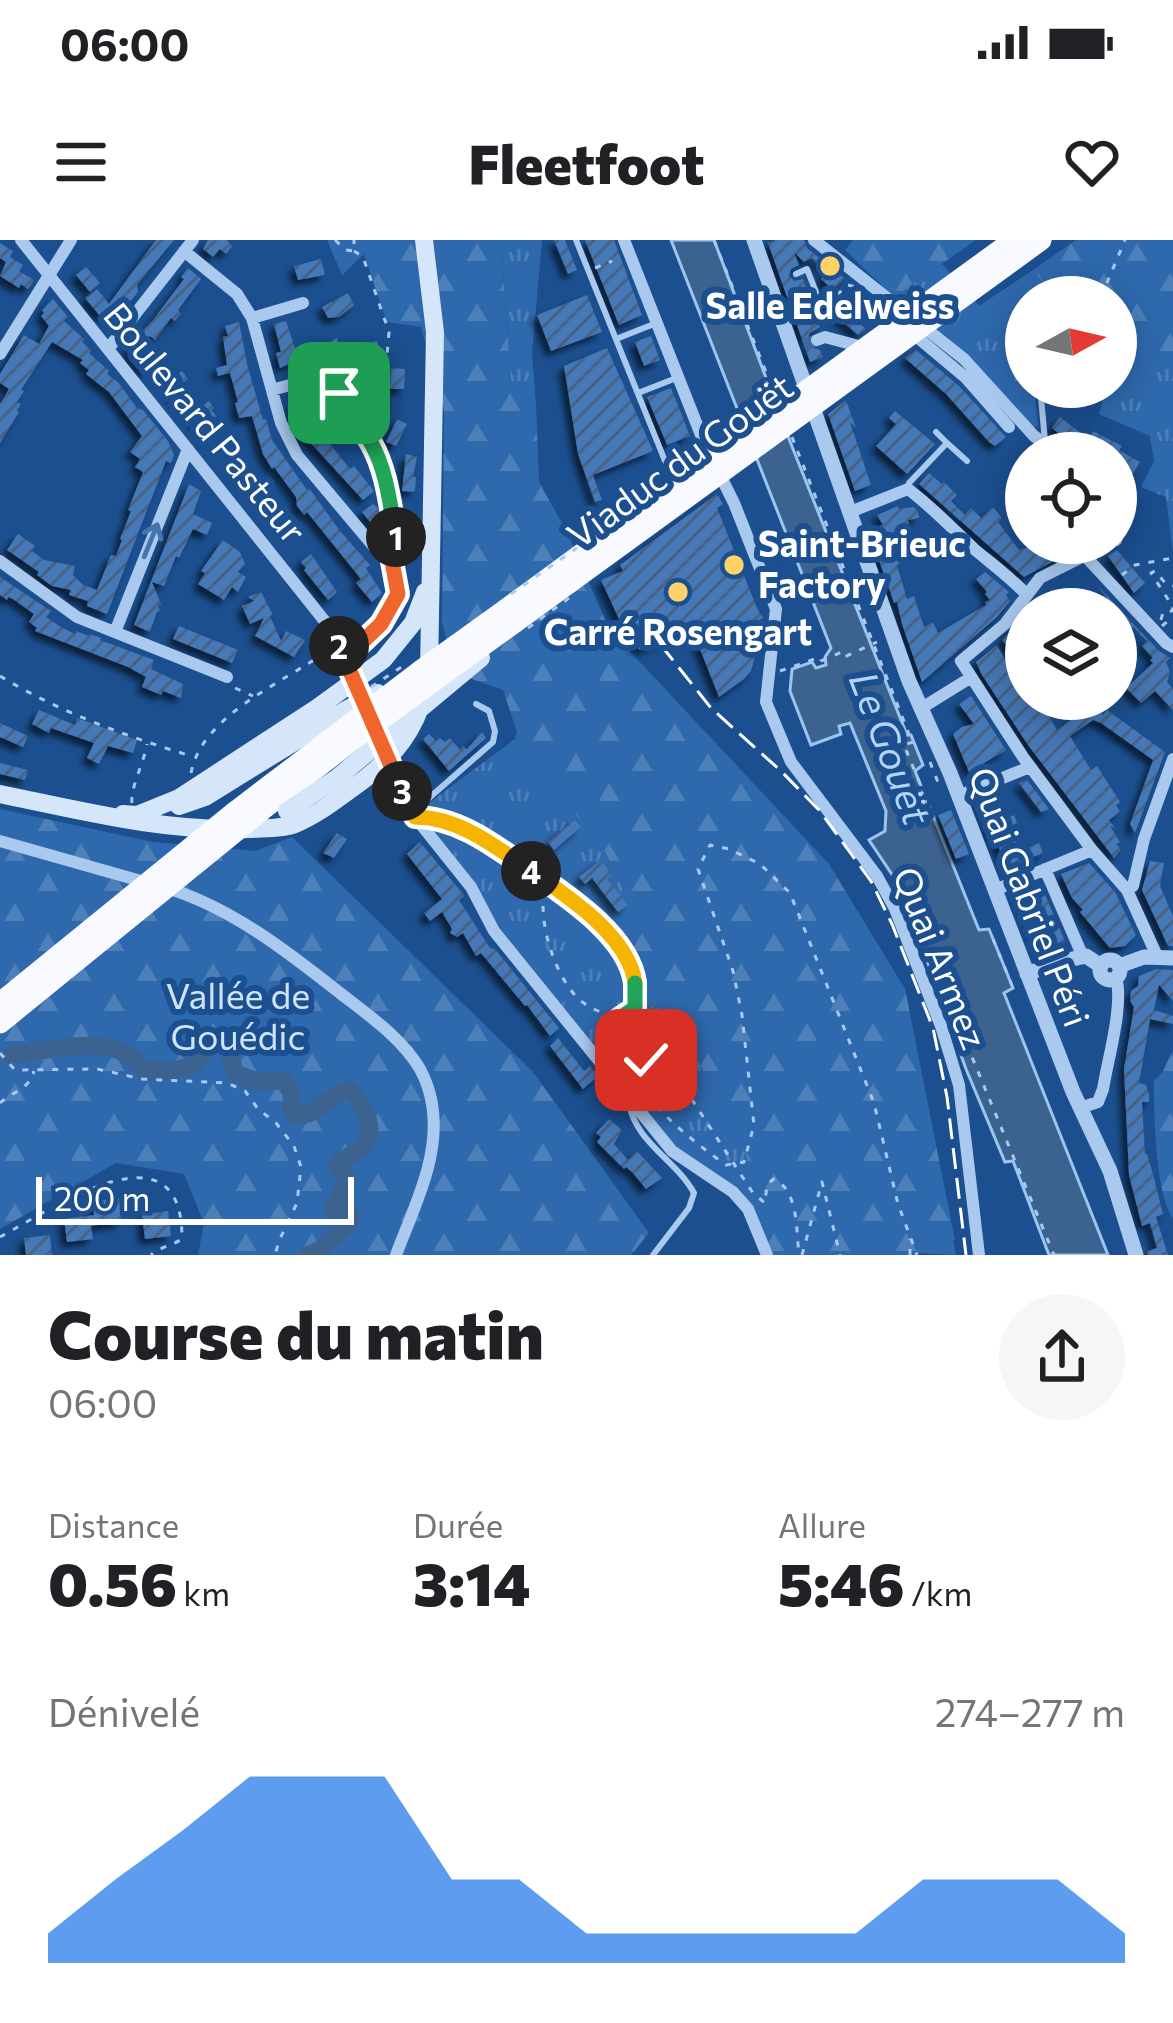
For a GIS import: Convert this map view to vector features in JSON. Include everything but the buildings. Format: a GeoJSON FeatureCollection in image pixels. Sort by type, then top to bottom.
{"type":"FeatureCollection","features":[{"type":"Feature","properties":{"kind":"highway","name":"Viaduc du Gouët"},"geometry":{"type":"LineString","coordinates":[[352,722],[1014,240]]}},
{"type":"Feature","properties":{"kind":"highway","name":"Viaduc du Gouët"},"geometry":{"type":"LineString","coordinates":[[352,722],[569,583],[1041,240]]}},
{"type":"Feature","properties":{"kind":"highway"},"geometry":{"type":"LineString","coordinates":[[0,1023],[262,809],[352,722]]}},
{"type":"Feature","properties":{"kind":"highway"},"geometry":{"type":"LineString","coordinates":[[0,1003],[352,722]]}},
{"type":"Feature","properties":{"kind":"main road"},"geometry":{"type":"LineString","coordinates":[[137,811],[230,830],[292,826],[364,780],[405,741],[428,679],[435,332],[424,240]]}},
{"type":"Feature","properties":{"kind":"main road"},"geometry":{"type":"LineString","coordinates":[[137,811],[179,798],[383,660],[412,623],[431,577]]}},
{"type":"Feature","properties":{"kind":"main road"},"geometry":{"type":"LineString","coordinates":[[137,811],[257,818],[287,812],[338,778],[519,630],[569,583]]}},
{"type":"Feature","properties":{"kind":"main road"},"geometry":{"type":"LineString","coordinates":[[0,794],[94,814],[184,805],[352,722]]}},
{"type":"Feature","properties":{"kind":"street","name":"Boulevard Pasteur"},"geometry":{"type":"LineString","coordinates":[[19,240],[332,629],[414,815],[472,886],[494,932],[672,1151],[741,1200],[753,1216],[766,1255]]}},
{"type":"Feature","properties":{"kind":"street"},"geometry":{"type":"LineString","coordinates":[[0,354],[70,240]]}},
{"type":"Feature","properties":{"kind":"street","name":"Quai Armez"},"geometry":{"type":"LineString","coordinates":[[624,240],[776,609],[766,702],[790,762],[877,875],[941,1025],[959,1085],[979,1255]]}},
{"type":"Feature","properties":{"kind":"street","name":"Quai Gabriel Péri"},"geometry":{"type":"LineString","coordinates":[[754,240],[804,344],[850,512],[920,709],[1080,1108],[1110,1171],[1136,1255]]}},
{"type":"Feature","properties":{"kind":"street"},"geometry":{"type":"LineString","coordinates":[[814,240],[964,359],[1030,432]]}},
{"type":"Feature","properties":{"kind":"street"},"geometry":{"type":"LineString","coordinates":[[108,349],[189,246],[237,293],[252,318],[281,424],[297,455],[385,555]]}},
{"type":"Feature","properties":{"kind":"street"},"geometry":{"type":"LineString","coordinates":[[252,318],[303,304]]}},
{"type":"Feature","properties":{"kind":"street"},"geometry":{"type":"LineString","coordinates":[[804,344],[825,338],[868,348],[917,337],[966,378],[1009,427]]}},
{"type":"Feature","properties":{"kind":"street"},"geometry":{"type":"LineString","coordinates":[[272,390],[336,372],[347,374]]}},
{"type":"Feature","properties":{"kind":"street"},"geometry":{"type":"LineString","coordinates":[[115,632],[188,449]]}},
{"type":"Feature","properties":{"kind":"street"},"geometry":{"type":"LineString","coordinates":[[850,512],[908,489],[1021,588]]}},
{"type":"Feature","properties":{"kind":"street"},"geometry":{"type":"LineString","coordinates":[[0,561],[77,617],[227,676]]}},
{"type":"Feature","properties":{"kind":"street"},"geometry":{"type":"LineString","coordinates":[[1031,588],[1040,578],[1069,564]]}},
{"type":"Feature","properties":{"kind":"street"},"geometry":{"type":"LineString","coordinates":[[1093,564],[1173,647]]}},
{"type":"Feature","properties":{"kind":"street"},"geometry":{"type":"LineString","coordinates":[[1005,624],[961,661],[1030,767],[1127,890],[1165,957],[1112,970]]}},
{"type":"Feature","properties":{"kind":"street"},"geometry":{"type":"LineString","coordinates":[[920,709],[970,678]]}},
{"type":"Feature","properties":{"kind":"street"},"geometry":{"type":"LineString","coordinates":[[1127,890],[1133,886],[1144,839],[1173,759]]}},
{"type":"Feature","properties":{"kind":"street"},"geometry":{"type":"LineString","coordinates":[[958,796],[1030,767]]}},
{"type":"Feature","properties":{"kind":"street"},"geometry":{"type":"LineString","coordinates":[[0,841],[183,893],[213,907],[293,956],[399,1042],[430,1090],[434,1132],[421,1189],[396,1255]]}},
{"type":"Feature","properties":{"kind":"street"},"geometry":{"type":"LineString","coordinates":[[995,890],[1092,850]]}},
{"type":"Feature","properties":{"kind":"street"},"geometry":{"type":"LineString","coordinates":[[1045,869],[1083,957]]}},
{"type":"Feature","properties":{"kind":"street"},"geometry":{"type":"LineString","coordinates":[[1027,974],[1086,956],[1112,970],[1119,981],[1103,1089],[1098,1102],[1080,1108]]}},
{"type":"Feature","properties":{"kind":"lane"},"geometry":{"type":"LineString","coordinates":[[575,240],[664,460]]}},
{"type":"Feature","properties":{"kind":"lane"},"geometry":{"type":"LineString","coordinates":[[796,274],[807,269],[816,292]]}},
{"type":"Feature","properties":{"kind":"lane"},"geometry":{"type":"LineString","coordinates":[[616,339],[658,323]]}},
{"type":"Feature","properties":{"kind":"lane"},"geometry":{"type":"LineString","coordinates":[[638,393],[679,377]]}},
{"type":"Feature","properties":{"kind":"lane"},"geometry":{"type":"LineString","coordinates":[[936,432],[967,461]]}},
{"type":"Feature","properties":{"kind":"lane"},"geometry":{"type":"LineString","coordinates":[[908,489],[947,443]]}},
{"type":"Feature","properties":{"kind":"lane"},"geometry":{"type":"LineString","coordinates":[[414,815],[493,742],[489,711],[476,704]]}},
{"type":"Feature","properties":{"kind":"lane"},"geometry":{"type":"LineString","coordinates":[[414,815],[460,827],[546,881]]}},
{"type":"Feature","properties":{"kind":"lane"},"geometry":{"type":"LineString","coordinates":[[628,1096],[638,1128],[694,1193],[689,1208],[653,1255]]}},
{"type":"Feature","properties":{"kind":"path"},"geometry":{"type":"LineString","coordinates":[[335,240],[363,256],[388,332],[386,378],[363,386],[347,374]]}},
{"type":"Feature","properties":{"kind":"path"},"geometry":{"type":"LineString","coordinates":[[354,240],[354,251]]}},
{"type":"Feature","properties":{"kind":"path"},"geometry":{"type":"LineString","coordinates":[[714,240],[774,392]]}},
{"type":"Feature","properties":{"kind":"path"},"geometry":{"type":"LineString","coordinates":[[1110,276],[1125,240]]}},
{"type":"Feature","properties":{"kind":"path"},"geometry":{"type":"LineString","coordinates":[[588,271],[612,261]]}},
{"type":"Feature","properties":{"kind":"path"},"geometry":{"type":"LineString","coordinates":[[832,295],[848,285],[860,288],[850,303],[858,316]]}},
{"type":"Feature","properties":{"kind":"path"},"geometry":{"type":"LineString","coordinates":[[192,784],[194,757],[212,733],[254,696],[338,643],[347,640],[357,647],[381,624],[398,594],[385,555],[398,545],[386,475],[339,393]]}},
{"type":"Feature","properties":{"kind":"path"},"geometry":{"type":"LineString","coordinates":[[791,434],[909,734]]}},
{"type":"Feature","properties":{"kind":"path"},"geometry":{"type":"LineString","coordinates":[[1111,583],[1135,565],[1173,558]]}},
{"type":"Feature","properties":{"kind":"path"},"geometry":{"type":"LineString","coordinates":[[1159,630],[1163,612],[1173,607],[1151,573],[1155,571],[1173,586]]}},
{"type":"Feature","properties":{"kind":"path"},"geometry":{"type":"LineString","coordinates":[[1159,630],[1173,617]]}},
{"type":"Feature","properties":{"kind":"path"},"geometry":{"type":"LineString","coordinates":[[768,674],[842,652],[844,657],[878,642]]}},
{"type":"Feature","properties":{"kind":"path"},"geometry":{"type":"LineString","coordinates":[[0,676],[68,711],[194,757]]}},
{"type":"Feature","properties":{"kind":"path"},"geometry":{"type":"LineString","coordinates":[[227,676],[235,688],[254,696]]}},
{"type":"Feature","properties":{"kind":"path"},"geometry":{"type":"LineString","coordinates":[[137,811],[131,789],[141,773],[148,742]]}},
{"type":"Feature","properties":{"kind":"path"},"geometry":{"type":"LineString","coordinates":[[913,742],[904,746],[930,808]]}},
{"type":"Feature","properties":{"kind":"path"},"geometry":{"type":"LineString","coordinates":[[608,1015],[616,1047],[641,1090],[667,1119],[726,1165],[744,1162],[754,1125],[742,1015],[733,971],[698,869],[710,845],[760,864],[790,893],[874,1103],[889,1171],[917,1255]]}},
{"type":"Feature","properties":{"kind":"path"},"geometry":{"type":"LineString","coordinates":[[608,1015],[572,992],[552,952],[542,912],[546,881],[607,932],[633,968],[635,1008],[641,1016]]}},
{"type":"Feature","properties":{"kind":"path"},"geometry":{"type":"LineString","coordinates":[[901,888],[1054,1255]]}},
{"type":"Feature","properties":{"kind":"path"},"geometry":{"type":"LineString","coordinates":[[993,939],[1013,988]]}},
{"type":"Feature","properties":{"kind":"path"},"geometry":{"type":"LineString","coordinates":[[608,1015],[637,993]]}},
{"type":"Feature","properties":{"kind":"path"},"geometry":{"type":"LineString","coordinates":[[635,1008],[620,1018],[621,1029],[646,1060],[666,1060],[753,1193],[765,1203],[767,1184],[773,1179],[782,1182],[791,1196],[800,1255]]}},
{"type":"Feature","properties":{"kind":"path"},"geometry":{"type":"LineString","coordinates":[[0,1053],[15,1070],[97,1069],[142,1079],[227,1083],[245,1091],[294,1146],[301,1167],[297,1203],[275,1255]]}},
{"type":"Feature","properties":{"kind":"path"},"geometry":{"type":"LineString","coordinates":[[0,1103],[22,1090],[35,1069]]}},
{"type":"Feature","properties":{"kind":"path"},"geometry":{"type":"LineString","coordinates":[[992,1129],[1000,1125]]}},
{"type":"Feature","properties":{"kind":"path"},"geometry":{"type":"LineString","coordinates":[[0,1237],[92,1187],[144,1177],[175,1194],[182,1215],[182,1240],[151,1255]]}},
{"type":"Feature","properties":{"kind":"path"},"geometry":{"type":"LineString","coordinates":[[800,1255],[822,1182],[840,1255]]}},
{"type":"Feature","properties":{"kind":"path"},"geometry":{"type":"LineString","coordinates":[[910,1234],[910,1255]]}},
{"type":"Feature","properties":{"kind":"green space"},"geometry":{"type":"Polygon","coordinates":[[[327,240],[359,240],[364,254],[342,275],[327,240]]]}},
{"type":"Feature","properties":{"kind":"green space"},"geometry":{"type":"Polygon","coordinates":[[[359,240],[501,240],[511,384],[536,404],[539,482],[568,534],[609,629],[829,864],[905,989],[955,1240],[914,1255],[770,1255],[743,1137],[625,940],[638,911],[604,850],[515,739],[517,732],[503,690],[455,673],[442,622],[444,410],[421,327],[387,322],[359,240]]]}},
{"type":"Feature","properties":{"kind":"green space"},"geometry":{"type":"Polygon","coordinates":[[[501,240],[542,240],[532,353],[536,404],[511,384],[501,240]]]}},
{"type":"Feature","properties":{"kind":"green space"},"geometry":{"type":"Polygon","coordinates":[[[853,240],[976,240],[894,297],[845,250],[853,240]]]}},
{"type":"Feature","properties":{"kind":"green space"},"geometry":{"type":"Polygon","coordinates":[[[1076,240],[1173,240],[1173,361],[1163,362],[1137,351],[1137,276],[1038,276],[1033,270],[1076,240]]]}},
{"type":"Feature","properties":{"kind":"green space"},"geometry":{"type":"Polygon","coordinates":[[[942,264],[979,306],[1005,289],[1005,403],[894,297],[942,264]]]}},
{"type":"Feature","properties":{"kind":"green space"},"geometry":{"type":"Polygon","coordinates":[[[1137,350],[1173,361],[1173,552],[1166,497],[1141,487],[1154,461],[1150,436],[1099,414],[1101,408],[1137,408],[1137,350]]]}},
{"type":"Feature","properties":{"kind":"green space"},"geometry":{"type":"Polygon","coordinates":[[[1010,408],[1036,408],[1038,426],[1032,429],[1010,408]]]}},
{"type":"Feature","properties":{"kind":"green space"},"geometry":{"type":"Polygon","coordinates":[[[522,713],[905,989],[956,1255],[770,1255],[757,1214],[739,1190],[672,1145],[502,933],[473,880],[428,824],[431,813],[426,805],[515,739],[522,713]]]}},
{"type":"Feature","properties":{"kind":"green space","name":"Vallée de Gouédic"},"geometry":{"type":"Polygon","coordinates":[[[0,809],[153,842],[255,851],[292,837],[533,1072],[649,1233],[631,1255],[198,1255],[204,1223],[184,1174],[116,1163],[0,1229],[0,809]]]}},
{"type":"Feature","properties":{"kind":"green space"},"geometry":{"type":"Polygon","coordinates":[[[1173,1050],[1173,1218],[1159,1172],[1154,1080],[1173,1050]]]}},
{"type":"Feature","properties":{"kind":"water","name":"Le Gouët"},"geometry":{"type":"Polygon","coordinates":[[[671,240],[714,240],[791,444],[923,765],[915,771],[979,930],[989,929],[1013,988],[1004,993],[1108,1255],[1049,1255],[1013,1161],[1005,1162],[966,1069],[901,888],[869,840],[885,831],[886,811],[850,723],[839,726],[841,734],[811,745],[790,691],[792,669],[812,662],[816,668],[826,665],[831,648],[671,240]]]}},
{"type":"Feature","properties":{"kind":"waterway"},"geometry":{"type":"LineString","coordinates":[[10,1055],[101,1046],[132,1057],[142,1069],[168,1071],[193,1064],[217,1037],[225,1039],[235,1073],[254,1081],[284,1081],[297,1116],[349,1090],[369,1125],[362,1147],[337,1166],[347,1180],[333,1211],[346,1211],[350,1222],[308,1255]]}},
{"type":"Feature","properties":{"kind":"tunnel"},"geometry":{"type":"LineString","coordinates":[[804,345],[817,340]]}},
{"type":"Feature","properties":{"kind":"railway"},"geometry":{"type":"LineString","coordinates":[[660,644],[711,708],[819,810],[871,881],[933,1028],[947,1097],[966,1255]]}},
{"type":"Feature","properties":{"kind":"place","name":"Salle Edelweiss"},"geometry":{"type":"Point","coordinates":[830,266]}},
{"type":"Feature","properties":{"kind":"place","name":"Saint-Brieuc Factory"},"geometry":{"type":"Point","coordinates":[734,565]}},
{"type":"Feature","properties":{"kind":"place","name":"Carré Rosengart"},"geometry":{"type":"Point","coordinates":[678,592]}},
{"type":"Feature","properties":{"kind":"route"},"geometry":{"type":"LineString","coordinates":[[339,393],[386,475],[398,545],[391,556],[398,594],[381,624],[357,647],[336,640],[396,779],[415,817],[443,820],[481,838],[572,899],[607,932],[633,968],[637,993],[635,1008],[620,1018],[621,1029],[646,1060]]}}]}
